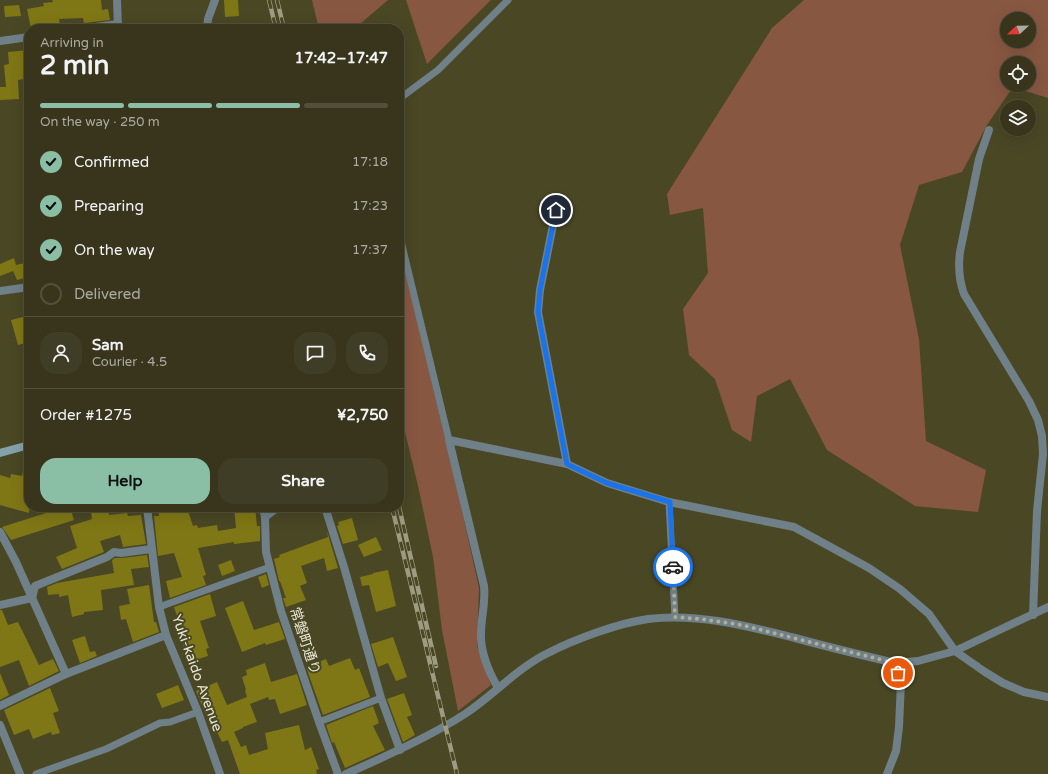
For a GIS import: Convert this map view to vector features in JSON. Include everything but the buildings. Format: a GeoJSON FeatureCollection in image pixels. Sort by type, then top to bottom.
{"type":"FeatureCollection","features":[{"type":"Feature","properties":{"kind":"main road"},"geometry":{"type":"LineString","coordinates":[[0,453],[24,446]]}},
{"type":"Feature","properties":{"kind":"street"},"geometry":{"type":"LineString","coordinates":[[117,0],[118,24]]}},
{"type":"Feature","properties":{"kind":"street"},"geometry":{"type":"LineString","coordinates":[[208,24],[215,0]]}},
{"type":"Feature","properties":{"kind":"street"},"geometry":{"type":"LineString","coordinates":[[0,41],[24,38]]}},
{"type":"Feature","properties":{"kind":"street"},"geometry":{"type":"LineString","coordinates":[[989,130],[979,159],[958,265],[960,283],[964,294],[1030,401],[1038,420],[1042,436],[1043,454],[1037,511],[1033,615]]}},
{"type":"Feature","properties":{"kind":"street"},"geometry":{"type":"LineString","coordinates":[[556,210],[540,290],[538,312],[567,464]]}},
{"type":"Feature","properties":{"kind":"street"},"geometry":{"type":"LineString","coordinates":[[0,291],[24,288]]}},
{"type":"Feature","properties":{"kind":"street"},"geometry":{"type":"LineString","coordinates":[[498,688],[492,678],[482,646],[481,638],[485,594],[484,586],[449,440],[567,464],[607,483],[670,502],[794,527],[870,568],[900,589],[930,614],[955,651],[1003,683],[1024,692],[1048,697]]}},
{"type":"Feature","properties":{"kind":"street","name":"Yuki-kaido Avenue"},"geometry":{"type":"LineString","coordinates":[[147,512],[159,607],[166,634],[198,712],[220,774]]}},
{"type":"Feature","properties":{"kind":"street","name":"常磐町通り"},"geometry":{"type":"LineString","coordinates":[[264,512],[266,552],[281,611],[338,774]]}},
{"type":"Feature","properties":{"kind":"street"},"geometry":{"type":"LineString","coordinates":[[265,518],[272,512]]}},
{"type":"Feature","properties":{"kind":"street"},"geometry":{"type":"LineString","coordinates":[[327,512],[344,566],[381,698],[400,750]]}},
{"type":"Feature","properties":{"kind":"street"},"geometry":{"type":"LineString","coordinates":[[0,532],[16,562],[66,674]]}},
{"type":"Feature","properties":{"kind":"street"},"geometry":{"type":"LineString","coordinates":[[32,598],[35,586],[108,557],[114,552],[122,553],[151,549]]}},
{"type":"Feature","properties":{"kind":"street"},"geometry":{"type":"LineString","coordinates":[[0,605],[32,598]]}},
{"type":"Feature","properties":{"kind":"street"},"geometry":{"type":"LineString","coordinates":[[346,774],[400,750],[464,715],[526,666],[548,653],[575,641],[617,626],[648,619],[675,617],[701,619],[742,625],[894,663],[918,661],[955,651],[1048,607]]}},
{"type":"Feature","properties":{"kind":"street"},"geometry":{"type":"LineString","coordinates":[[0,706],[66,674],[166,634]]}},
{"type":"Feature","properties":{"kind":"street"},"geometry":{"type":"LineString","coordinates":[[887,774],[896,750],[899,727],[900,682],[894,663]]}},
{"type":"Feature","properties":{"kind":"street"},"geometry":{"type":"LineString","coordinates":[[0,724],[20,774]]}},
{"type":"Feature","properties":{"kind":"lane"},"geometry":{"type":"LineString","coordinates":[[404,95],[438,70],[508,0]]}},
{"type":"Feature","properties":{"kind":"lane"},"geometry":{"type":"LineString","coordinates":[[404,254],[449,440]]}},
{"type":"Feature","properties":{"kind":"lane"},"geometry":{"type":"LineString","coordinates":[[670,502],[675,617]]}},
{"type":"Feature","properties":{"kind":"lane"},"geometry":{"type":"LineString","coordinates":[[159,607],[270,566]]}},
{"type":"Feature","properties":{"kind":"lane"},"geometry":{"type":"LineString","coordinates":[[319,722],[381,698]]}},
{"type":"Feature","properties":{"kind":"lane"},"geometry":{"type":"LineString","coordinates":[[36,774],[106,749],[160,723],[170,722],[198,712]]}},
{"type":"Feature","properties":{"kind":"shaded area"},"geometry":{"type":"Polygon","coordinates":[[[312,0],[388,0],[360,24],[318,24],[312,0]]]}},
{"type":"Feature","properties":{"kind":"shaded area"},"geometry":{"type":"Polygon","coordinates":[[[406,0],[491,0],[427,64],[406,0]]]}},
{"type":"Feature","properties":{"kind":"shaded area"},"geometry":{"type":"Polygon","coordinates":[[[804,0],[1048,0],[1048,98],[1029,92],[1036,92],[1036,56],[1000,56],[1000,92],[1010,92],[1004,100],[1000,100],[1000,106],[987,125],[962,172],[919,185],[900,245],[919,339],[926,441],[986,470],[978,512],[915,506],[827,450],[790,379],[757,396],[751,442],[732,430],[715,379],[689,355],[683,309],[708,273],[703,208],[670,215],[667,194],[772,28],[804,0]]]}},
{"type":"Feature","properties":{"kind":"shaded area"},"geometry":{"type":"Polygon","coordinates":[[[404,267],[454,475],[479,588],[477,646],[491,685],[458,711],[442,630],[433,557],[404,428],[404,267]]]}},
{"type":"Feature","properties":{"kind":"railway"},"geometry":{"type":"LineString","coordinates":[[269,0],[275,24]]}},
{"type":"Feature","properties":{"kind":"railway"},"geometry":{"type":"LineString","coordinates":[[277,0],[283,24]]}},
{"type":"Feature","properties":{"kind":"railway"},"geometry":{"type":"LineString","coordinates":[[393,512],[457,774]]}},
{"type":"Feature","properties":{"kind":"railway"},"geometry":{"type":"LineString","coordinates":[[400,512],[436,666]]}},
{"type":"Feature","properties":{"kind":"way so far"},"geometry":{"type":"LineString","coordinates":[[673,567],[675,617],[742,625],[894,663],[898,673]]}},
{"type":"Feature","properties":{"kind":"route"},"geometry":{"type":"LineString","coordinates":[[556,210],[540,290],[538,312],[567,464],[607,483],[670,502],[673,567]]}}]}
